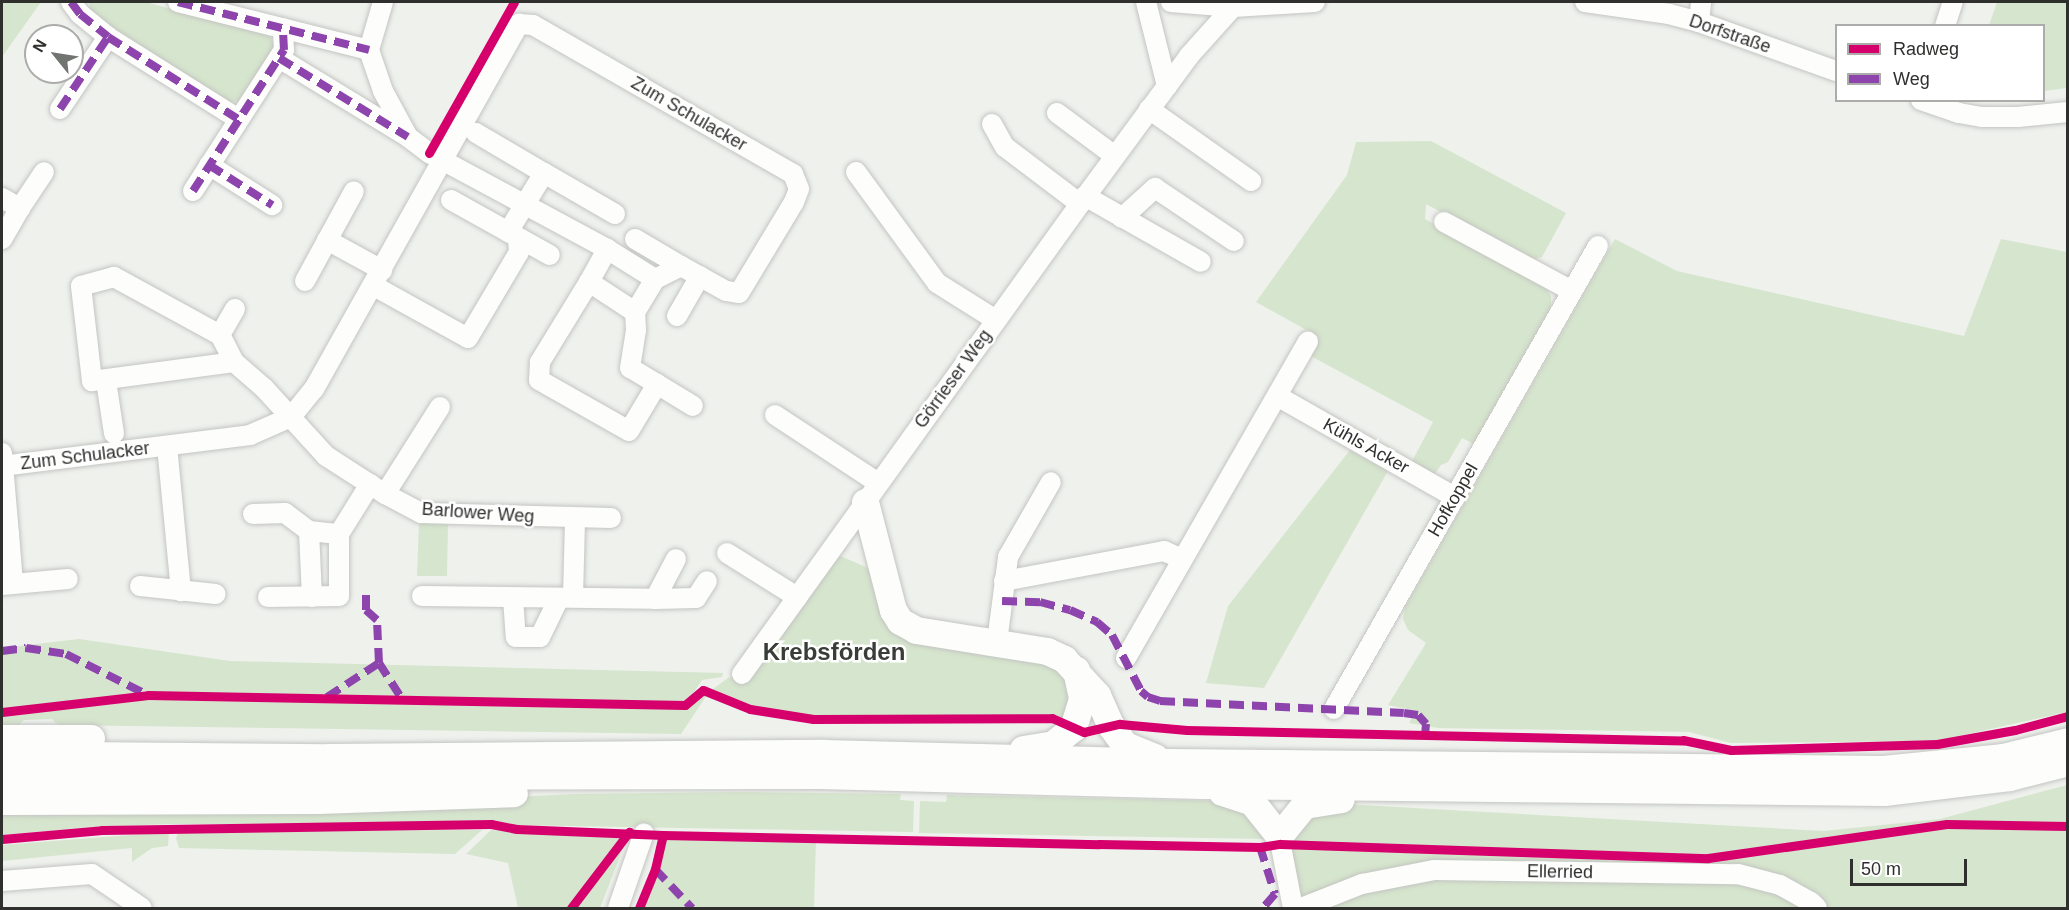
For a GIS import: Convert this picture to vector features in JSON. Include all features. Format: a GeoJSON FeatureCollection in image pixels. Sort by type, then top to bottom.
{"type":"FeatureCollection","features":[{"type":"Feature","properties":{"kind":"highway"},"geometry":{"type":"LineString","coordinates":[[872,493],[893,610],[900,621],[916,630],[1047,651],[1064,659],[1097,695],[1111,726],[1125,745],[1167,762]]}},
{"type":"Feature","properties":{"kind":"highway"},"geometry":{"type":"LineString","coordinates":[[972,756],[1053,744],[1073,728],[1082,698],[1076,670]]}},
{"type":"Feature","properties":{"kind":"highway"},"geometry":{"type":"LineString","coordinates":[[2,738],[410,742],[678,739],[822,764]]}},
{"type":"Feature","properties":{"kind":"highway"},"geometry":{"type":"LineString","coordinates":[[2,781],[77,776],[822,764],[972,756],[1167,762],[1883,769],[2003,757],[2067,741]]}},
{"type":"Feature","properties":{"kind":"highway"},"geometry":{"type":"LineString","coordinates":[[2,759],[75,755],[822,764],[1201,785],[1884,792],[2009,777],[2067,762]]}},
{"type":"Feature","properties":{"kind":"highway"},"geometry":{"type":"LineString","coordinates":[[2,801],[330,800],[669,788],[822,764]]}},
{"type":"Feature","properties":{"kind":"highway"},"geometry":{"type":"LineString","coordinates":[[1201,785],[1252,802],[1279,836],[1304,805],[1423,787]]}},
{"type":"Feature","properties":{"kind":"street"},"geometry":{"type":"LineString","coordinates":[[71,2],[80,14],[108,37],[238,119]]}},
{"type":"Feature","properties":{"kind":"street"},"geometry":{"type":"LineString","coordinates":[[178,2],[212,5],[283,28],[369,50]]}},
{"type":"Feature","properties":{"kind":"street"},"geometry":{"type":"LineString","coordinates":[[383,2],[369,50],[383,91],[408,137]]}},
{"type":"Feature","properties":{"kind":"street"},"geometry":{"type":"LineString","coordinates":[[1146,2],[1167,86]]}},
{"type":"Feature","properties":{"kind":"street"},"geometry":{"type":"LineString","coordinates":[[1171,2],[1233,7],[1315,2]]}},
{"type":"Feature","properties":{"kind":"street","name":"Dorfstraße"},"geometry":{"type":"LineString","coordinates":[[1585,2],[1669,14],[1699,22],[1835,71]]}},
{"type":"Feature","properties":{"kind":"street"},"geometry":{"type":"LineString","coordinates":[[1699,22],[1701,2]]}},
{"type":"Feature","properties":{"kind":"street"},"geometry":{"type":"LineString","coordinates":[[1946,24],[1953,2]]}},
{"type":"Feature","properties":{"kind":"street","name":"Görrieser Weg"},"geometry":{"type":"LineString","coordinates":[[742,674],[1115,156],[1206,34],[1233,7]]}},
{"type":"Feature","properties":{"kind":"street","name":"Zum Schulacker"},"geometry":{"type":"LineString","coordinates":[[68,579],[8,585],[2,462],[167,446],[250,435],[291,417],[314,389],[519,24],[533,25],[793,174],[799,189],[794,202],[739,293],[726,291],[635,239]]}},
{"type":"Feature","properties":{"kind":"street"},"geometry":{"type":"LineString","coordinates":[[193,191],[284,50],[283,28]]}},
{"type":"Feature","properties":{"kind":"street"},"geometry":{"type":"LineString","coordinates":[[60,109],[108,37]]}},
{"type":"Feature","properties":{"kind":"street"},"geometry":{"type":"LineString","coordinates":[[279,58],[443,160],[607,249],[655,279]]}},
{"type":"Feature","properties":{"kind":"street"},"geometry":{"type":"LineString","coordinates":[[1927,102],[1959,113],[1982,117],[2018,117],[2067,112]]}},
{"type":"Feature","properties":{"kind":"street"},"geometry":{"type":"LineString","coordinates":[[1149,110],[1251,181]]}},
{"type":"Feature","properties":{"kind":"street"},"geometry":{"type":"LineString","coordinates":[[1057,112],[1115,156]]}},
{"type":"Feature","properties":{"kind":"street"},"geometry":{"type":"LineString","coordinates":[[992,124],[1005,147],[1083,200],[1122,218],[1201,262]]}},
{"type":"Feature","properties":{"kind":"street"},"geometry":{"type":"LineString","coordinates":[[476,133],[615,214]]}},
{"type":"Feature","properties":{"kind":"street"},"geometry":{"type":"LineString","coordinates":[[209,165],[272,205]]}},
{"type":"Feature","properties":{"kind":"street"},"geometry":{"type":"LineString","coordinates":[[2,239],[44,172]]}},
{"type":"Feature","properties":{"kind":"street"},"geometry":{"type":"LineString","coordinates":[[856,172],[937,283],[996,320]]}},
{"type":"Feature","properties":{"kind":"street"},"geometry":{"type":"LineString","coordinates":[[327,240],[378,278],[468,338],[519,252],[513,236],[525,205],[544,174]]}},
{"type":"Feature","properties":{"kind":"street"},"geometry":{"type":"LineString","coordinates":[[1122,218],[1155,188],[1234,241]]}},
{"type":"Feature","properties":{"kind":"street"},"geometry":{"type":"LineString","coordinates":[[305,281],[354,191]]}},
{"type":"Feature","properties":{"kind":"street"},"geometry":{"type":"LineString","coordinates":[[2,198],[20,208]]}},
{"type":"Feature","properties":{"kind":"street"},"geometry":{"type":"LineString","coordinates":[[451,200],[550,255]]}},
{"type":"Feature","properties":{"kind":"street"},"geometry":{"type":"LineString","coordinates":[[1444,222],[1572,291]]}},
{"type":"Feature","properties":{"kind":"street","name":"Hofkoppel"},"geometry":{"type":"LineString","coordinates":[[1334,709],[1598,246]]}},
{"type":"Feature","properties":{"kind":"street"},"geometry":{"type":"LineString","coordinates":[[607,249],[540,362],[539,380],[629,431],[657,384]]}},
{"type":"Feature","properties":{"kind":"street"},"geometry":{"type":"LineString","coordinates":[[681,266],[655,279],[635,312],[636,330],[630,368],[693,406]]}},
{"type":"Feature","properties":{"kind":"street"},"geometry":{"type":"LineString","coordinates":[[677,316],[700,276]]}},
{"type":"Feature","properties":{"kind":"street"},"geometry":{"type":"LineString","coordinates":[[234,362],[106,381],[92,381],[81,286],[114,277],[220,335],[234,362],[291,417]]}},
{"type":"Feature","properties":{"kind":"street"},"geometry":{"type":"LineString","coordinates":[[589,282],[635,312]]}},
{"type":"Feature","properties":{"kind":"street"},"geometry":{"type":"LineString","coordinates":[[220,335],[236,309]]}},
{"type":"Feature","properties":{"kind":"street"},"geometry":{"type":"LineString","coordinates":[[1126,658],[1308,342]]}},
{"type":"Feature","properties":{"kind":"street"},"geometry":{"type":"LineString","coordinates":[[106,381],[114,434]]}},
{"type":"Feature","properties":{"kind":"street","name":"Kühls Acker"},"geometry":{"type":"LineString","coordinates":[[1277,396],[1455,496]]}},
{"type":"Feature","properties":{"kind":"street"},"geometry":{"type":"LineString","coordinates":[[268,597],[339,596],[339,534],[441,407]]}},
{"type":"Feature","properties":{"kind":"street"},"geometry":{"type":"LineString","coordinates":[[775,415],[872,493]]}},
{"type":"Feature","properties":{"kind":"street","name":"Barlower Weg"},"geometry":{"type":"LineString","coordinates":[[291,417],[326,456],[377,489],[421,513],[611,518]]}},
{"type":"Feature","properties":{"kind":"street","name":"Zum Schulacker"},"geometry":{"type":"LineString","coordinates":[[167,446],[181,591]]}},
{"type":"Feature","properties":{"kind":"street"},"geometry":{"type":"LineString","coordinates":[[997,642],[1008,557],[1051,482]]}},
{"type":"Feature","properties":{"kind":"street"},"geometry":{"type":"LineString","coordinates":[[253,514],[285,513],[309,531],[339,534]]}},
{"type":"Feature","properties":{"kind":"street"},"geometry":{"type":"LineString","coordinates":[[513,597],[516,637],[540,637],[566,598],[575,518]]}},
{"type":"Feature","properties":{"kind":"street"},"geometry":{"type":"LineString","coordinates":[[309,531],[312,597]]}},
{"type":"Feature","properties":{"kind":"street"},"geometry":{"type":"LineString","coordinates":[[1004,581],[1164,551],[1182,559]]}},
{"type":"Feature","properties":{"kind":"street"},"geometry":{"type":"LineString","coordinates":[[727,553],[797,597]]}},
{"type":"Feature","properties":{"kind":"street"},"geometry":{"type":"LineString","coordinates":[[655,599],[676,559]]}},
{"type":"Feature","properties":{"kind":"street"},"geometry":{"type":"LineString","coordinates":[[422,596],[696,598],[707,581]]}},
{"type":"Feature","properties":{"kind":"street"},"geometry":{"type":"LineString","coordinates":[[140,586],[216,594]]}},
{"type":"Feature","properties":{"kind":"street"},"geometry":{"type":"LineString","coordinates":[[618,909],[644,833]]}},
{"type":"Feature","properties":{"kind":"street"},"geometry":{"type":"LineString","coordinates":[[1279,836],[1293,909]]}},
{"type":"Feature","properties":{"kind":"street","name":"Ellerried"},"geometry":{"type":"LineString","coordinates":[[1301,909],[1362,884],[1434,870],[1738,874],[1780,885],[1811,902],[1817,909]]}},
{"type":"Feature","properties":{"kind":"street"},"geometry":{"type":"LineString","coordinates":[[4,884],[92,874],[142,909]]}},
{"type":"Feature","properties":{"kind":"green space"},"geometry":{"type":"Polygon","coordinates":[[[2,2],[41,2],[24,24],[2,57],[2,2]]]}},
{"type":"Feature","properties":{"kind":"green space"},"geometry":{"type":"Polygon","coordinates":[[[89,2],[146,2],[269,36],[277,47],[240,101],[225,102],[94,18],[89,2]]]}},
{"type":"Feature","properties":{"kind":"green space"},"geometry":{"type":"Polygon","coordinates":[[[1997,2],[2067,2],[2067,88],[2045,91],[2045,24],[1989,24],[1997,2]]]}},
{"type":"Feature","properties":{"kind":"green space"},"geometry":{"type":"Polygon","coordinates":[[[1431,141],[1566,213],[1542,257],[1530,260],[1426,204],[1425,219],[1545,286],[1551,296],[1551,308],[1474,444],[1462,438],[1448,462],[1441,465],[1434,475],[1411,463],[1433,422],[1307,354],[1319,337],[1256,302],[1347,175],[1356,142],[1431,141]]]}},
{"type":"Feature","properties":{"kind":"green space"},"geometry":{"type":"Polygon","coordinates":[[[1615,239],[1677,271],[1964,336],[2001,239],[2067,252],[2067,712],[1937,741],[1731,743],[1689,732],[1438,728],[1409,723],[1416,711],[1388,705],[1426,643],[1408,630],[1403,619],[1405,607],[1615,239]]]}},
{"type":"Feature","properties":{"kind":"green space"},"geometry":{"type":"Polygon","coordinates":[[[1350,450],[1388,471],[1264,688],[1206,683],[1228,606],[1350,450]]]}},
{"type":"Feature","properties":{"kind":"green space"},"geometry":{"type":"Polygon","coordinates":[[[419,523],[448,524],[447,576],[417,576],[419,523]]]}},
{"type":"Feature","properties":{"kind":"green space"},"geometry":{"type":"Polygon","coordinates":[[[829,551],[884,575],[893,610],[1064,659],[1073,728],[1052,718],[813,719],[750,709],[709,692],[728,678],[742,674],[829,551]]]}},
{"type":"Feature","properties":{"kind":"green space"},"geometry":{"type":"Polygon","coordinates":[[[79,639],[230,661],[723,673],[722,677],[702,680],[692,695],[707,695],[681,734],[58,725],[52,719],[24,720],[18,726],[2,728],[2,648],[79,639]]]}},
{"type":"Feature","properties":{"kind":"green space"},"geometry":{"type":"Polygon","coordinates":[[[2067,785],[2067,908],[1293,908],[1280,844],[1303,815],[1342,804],[1824,831],[1940,819],[2067,785]]]}},
{"type":"Feature","properties":{"kind":"green space"},"geometry":{"type":"Polygon","coordinates":[[[742,792],[901,794],[900,800],[914,801],[913,832],[515,825],[494,820],[370,824],[172,824],[90,827],[2,835],[2,809],[296,808],[574,794],[742,792]]]}},
{"type":"Feature","properties":{"kind":"green space"},"geometry":{"type":"Polygon","coordinates":[[[947,795],[1223,801],[1242,805],[1266,839],[919,833],[920,801],[946,802],[947,795]]]}},
{"type":"Feature","properties":{"kind":"green space"},"geometry":{"type":"Polygon","coordinates":[[[482,830],[455,854],[179,848],[176,838],[179,831],[482,830]]]}},
{"type":"Feature","properties":{"kind":"green space"},"geometry":{"type":"Polygon","coordinates":[[[491,830],[627,838],[600,908],[518,908],[508,863],[466,854],[491,830]]]}},
{"type":"Feature","properties":{"kind":"green space"},"geometry":{"type":"Polygon","coordinates":[[[169,832],[168,846],[152,848],[132,862],[132,848],[2,861],[2,845],[169,832]]]}},
{"type":"Feature","properties":{"kind":"green space"},"geometry":{"type":"Polygon","coordinates":[[[663,835],[816,838],[814,908],[639,908],[655,869],[663,835]]]}},
{"type":"Feature","properties":{"kind":"marked path"},"geometry":{"type":"LineString","coordinates":[[71,2],[80,14],[108,37],[238,119]]}},
{"type":"Feature","properties":{"kind":"marked path"},"geometry":{"type":"LineString","coordinates":[[178,2],[369,50]]}},
{"type":"Feature","properties":{"kind":"marked path"},"geometry":{"type":"LineString","coordinates":[[193,191],[284,50],[283,28]]}},
{"type":"Feature","properties":{"kind":"marked path"},"geometry":{"type":"LineString","coordinates":[[60,109],[108,37]]}},
{"type":"Feature","properties":{"kind":"marked path"},"geometry":{"type":"LineString","coordinates":[[279,58],[408,137]]}},
{"type":"Feature","properties":{"kind":"marked path"},"geometry":{"type":"LineString","coordinates":[[209,165],[272,205]]}},
{"type":"Feature","properties":{"kind":"marked path"},"geometry":{"type":"LineString","coordinates":[[327,697],[379,663],[377,620],[366,610],[366,595]]}},
{"type":"Feature","properties":{"kind":"marked path"},"geometry":{"type":"LineString","coordinates":[[1002,601],[1040,602],[1070,610],[1097,622],[1112,635],[1141,691],[1148,697],[1160,701],[1404,713],[1418,715],[1426,724],[1425,735]]}},
{"type":"Feature","properties":{"kind":"marked path"},"geometry":{"type":"LineString","coordinates":[[2,651],[26,648],[66,654],[146,694]]}},
{"type":"Feature","properties":{"kind":"marked path"},"geometry":{"type":"LineString","coordinates":[[379,663],[402,699]]}},
{"type":"Feature","properties":{"kind":"marked path"},"geometry":{"type":"LineString","coordinates":[[1260,847],[1275,894],[1263,908]]}},
{"type":"Feature","properties":{"kind":"marked path"},"geometry":{"type":"LineString","coordinates":[[655,869],[692,908]]}},
{"type":"Feature","properties":{"kind":"cycle path"},"geometry":{"type":"LineString","coordinates":[[429,153],[514,2]]}},
{"type":"Feature","properties":{"kind":"cycle path"},"geometry":{"type":"LineString","coordinates":[[2,712],[148,695],[685,705],[703,690],[750,709],[813,719],[1052,718],[1084,732],[1120,724],[1187,730],[1683,740],[1731,750],[1937,744],[2015,730],[2068,716]]}},
{"type":"Feature","properties":{"kind":"cycle path"},"geometry":{"type":"LineString","coordinates":[[2,839],[102,830],[491,824],[517,829],[663,835],[1260,847],[1280,844],[1708,858],[1947,824],[2068,826]]}},
{"type":"Feature","properties":{"kind":"cycle path"},"geometry":{"type":"LineString","coordinates":[[571,908],[629,832]]}},
{"type":"Feature","properties":{"kind":"cycle path"},"geometry":{"type":"LineString","coordinates":[[639,908],[655,869],[663,835]]}},
{"type":"Feature","properties":{"kind":"district","name":"Krebsförden"},"geometry":{"type":"Point","coordinates":[834,652]}}]}
